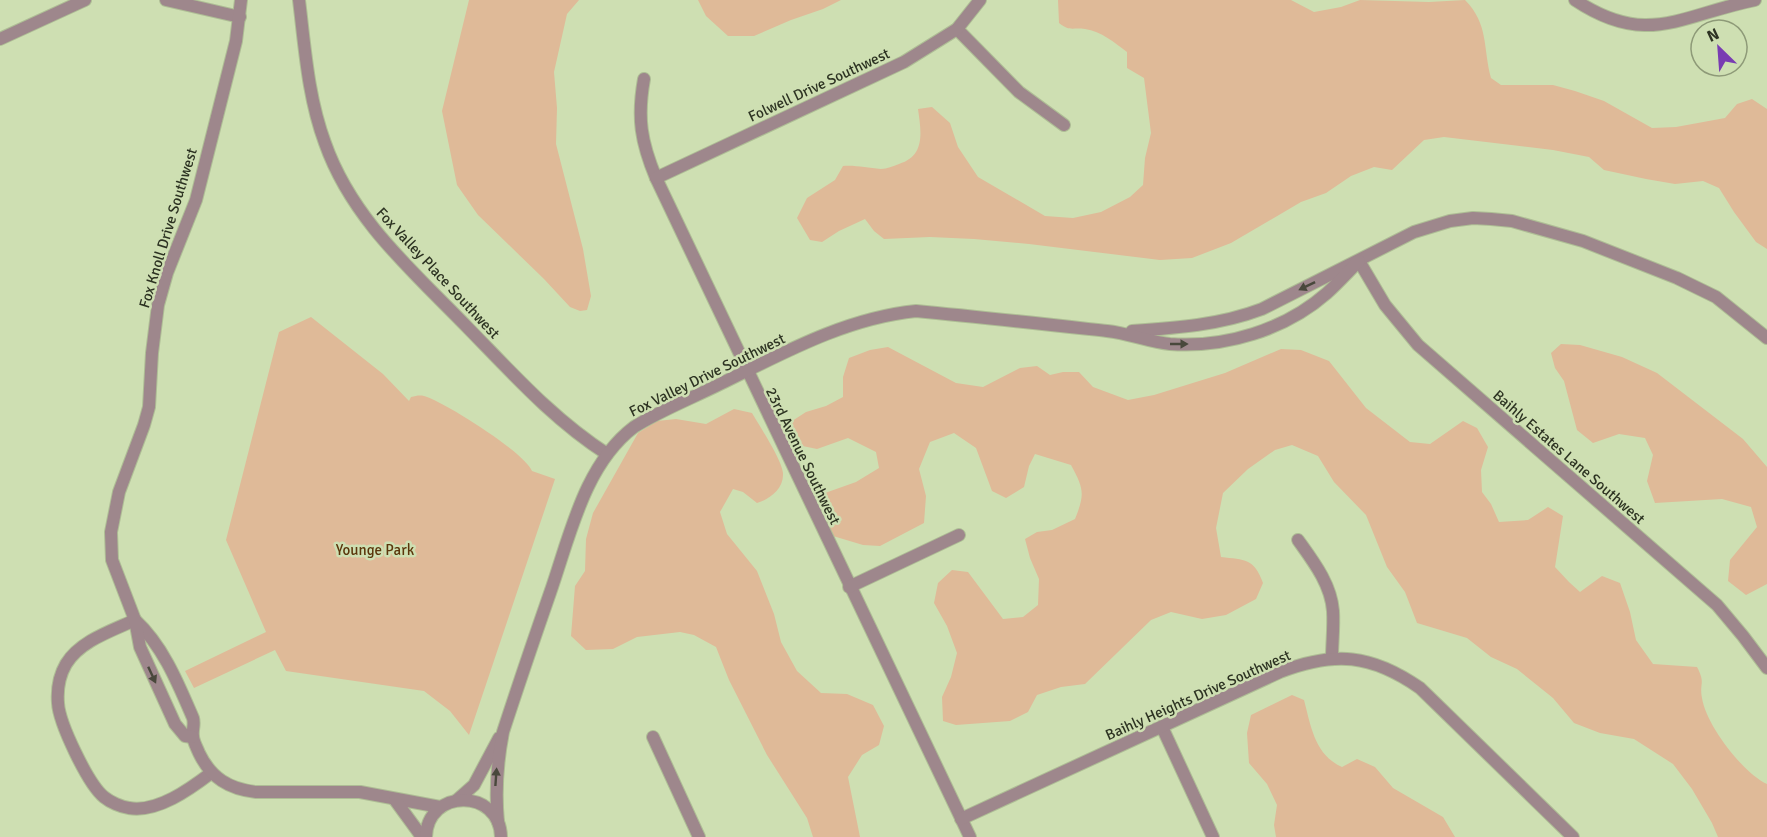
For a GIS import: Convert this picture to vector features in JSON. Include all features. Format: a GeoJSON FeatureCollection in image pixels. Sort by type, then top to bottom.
{"type":"FeatureCollection","features":[{"type":"Feature","properties":{"kind":"street"},"geometry":{"type":"LineString","coordinates":[[0,39],[85,0]]}},
{"type":"Feature","properties":{"kind":"street"},"geometry":{"type":"LineString","coordinates":[[166,0],[240,17],[241,0]]}},
{"type":"Feature","properties":{"kind":"street","name":"Fox Valley Place Southwest"},"geometry":{"type":"LineString","coordinates":[[299,0],[306,68],[313,103],[328,151],[357,207],[393,251],[540,402],[588,442],[608,454]]}},
{"type":"Feature","properties":{"kind":"street","name":"Folwell Drive Southwest"},"geometry":{"type":"LineString","coordinates":[[656,178],[885,72],[957,29],[980,0]]}},
{"type":"Feature","properties":{"kind":"street"},"geometry":{"type":"LineString","coordinates":[[1575,0],[1621,23],[1650,27],[1755,0]]}},
{"type":"Feature","properties":{"kind":"street","name":"Fox Knoll Drive Southwest"},"geometry":{"type":"LineString","coordinates":[[192,737],[185,736],[176,724],[144,657],[137,636],[135,620],[112,560],[112,520],[119,492],[149,407],[158,305],[167,273],[196,200],[240,17]]}},
{"type":"Feature","properties":{"kind":"street"},"geometry":{"type":"LineString","coordinates":[[957,29],[1018,92],[1064,124]]}},
{"type":"Feature","properties":{"kind":"street","name":"23rd Avenue Southwest"},"geometry":{"type":"LineString","coordinates":[[644,79],[640,102],[640,128],[647,157],[656,178],[970,837]]}},
{"type":"Feature","properties":{"kind":"street","name":"Fox Valley Drive Southwest"},"geometry":{"type":"LineString","coordinates":[[1122,332],[1182,328],[1240,317],[1262,309],[1359,261],[1388,244],[1430,226],[1473,218],[1512,221],[1583,241],[1677,278],[1716,297],[1767,338]]}},
{"type":"Feature","properties":{"kind":"street","name":"Fox Valley Drive Southwest"},"geometry":{"type":"LineString","coordinates":[[457,800],[474,785],[502,732],[579,509],[593,480],[608,454],[625,434],[642,422],[746,371],[840,329],[890,314],[916,311],[1122,332],[1168,344],[1200,344],[1231,340],[1262,331],[1298,314],[1326,294],[1359,261]]}},
{"type":"Feature","properties":{"kind":"street","name":"Baihly Estates Lane Southwest"},"geometry":{"type":"LineString","coordinates":[[1359,261],[1385,305],[1418,345],[1717,605],[1767,668]]}},
{"type":"Feature","properties":{"kind":"street"},"geometry":{"type":"LineString","coordinates":[[849,587],[959,535]]}},
{"type":"Feature","properties":{"kind":"street"},"geometry":{"type":"LineString","coordinates":[[1298,540],[1318,569],[1330,597],[1333,610],[1332,658]]}},
{"type":"Feature","properties":{"kind":"street"},"geometry":{"type":"LineString","coordinates":[[135,620],[91,641],[78,650],[67,662],[61,674],[58,686],[60,713],[87,776],[104,797],[130,808],[158,804],[178,797],[211,772]]}},
{"type":"Feature","properties":{"kind":"street","name":"Fox Knoll Drive Southwest"},"geometry":{"type":"LineString","coordinates":[[135,620],[150,634],[160,648],[194,722],[192,737],[204,762],[220,781],[241,791],[349,791],[395,800]]}},
{"type":"Feature","properties":{"kind":"street","name":"Baihly Heights Drive Southwest"},"geometry":{"type":"LineString","coordinates":[[961,819],[1280,672],[1315,660],[1332,658],[1377,664],[1420,688],[1573,837]]}},
{"type":"Feature","properties":{"kind":"street"},"geometry":{"type":"LineString","coordinates":[[1162,727],[1213,837]]}},
{"type":"Feature","properties":{"kind":"street","name":"Fox Valley Drive Southwest"},"geometry":{"type":"LineString","coordinates":[[501,832],[495,790],[502,732]]}},
{"type":"Feature","properties":{"kind":"street"},"geometry":{"type":"LineString","coordinates":[[652,737],[699,837]]}},
{"type":"Feature","properties":{"kind":"street"},"geometry":{"type":"LineString","coordinates":[[395,800],[440,807]]}},
{"type":"Feature","properties":{"kind":"street"},"geometry":{"type":"LineString","coordinates":[[395,800],[424,837]]}},
{"type":"Feature","properties":{"kind":"street"},"geometry":{"type":"LineString","coordinates":[[424,837],[431,817],[440,807],[457,800],[470,800],[481,804],[491,812],[501,832]]}},
{"type":"Feature","properties":{"kind":"green space"},"geometry":{"type":"Polygon","coordinates":[[[469,0],[579,0],[567,14],[554,72],[557,108],[556,144],[583,249],[591,296],[587,310],[580,311],[570,307],[478,215],[457,185],[442,111],[469,0]]]}},
{"type":"Feature","properties":{"kind":"green space"},"geometry":{"type":"Polygon","coordinates":[[[698,0],[841,0],[754,36],[728,36],[706,16],[698,0]]]}},
{"type":"Feature","properties":{"kind":"green space"},"geometry":{"type":"Polygon","coordinates":[[[1058,0],[1291,0],[1314,12],[1341,7],[1360,0],[1429,2],[1465,0],[1473,9],[1482,28],[1491,78],[1501,85],[1553,85],[1575,91],[1604,101],[1652,128],[1676,127],[1725,118],[1737,104],[1752,99],[1767,109],[1767,249],[1756,242],[1719,188],[1703,181],[1675,184],[1604,170],[1589,157],[1553,150],[1444,137],[1424,140],[1392,170],[1374,167],[1351,176],[1326,193],[1301,202],[1231,243],[1192,258],[1160,260],[974,239],[930,237],[884,239],[865,219],[822,242],[810,240],[797,218],[807,198],[835,180],[843,166],[883,169],[908,160],[918,149],[920,142],[918,109],[932,107],[950,123],[958,147],[978,177],[1045,216],[1073,218],[1101,212],[1130,197],[1143,185],[1145,158],[1151,133],[1144,78],[1127,68],[1127,52],[1108,38],[1091,30],[1069,28],[1059,23],[1058,0]]]}},
{"type":"Feature","properties":{"kind":"green space","name":"Younge Park"},"geometry":{"type":"Polygon","coordinates":[[[311,317],[383,374],[409,401],[411,397],[424,396],[449,408],[500,441],[532,471],[555,479],[469,735],[450,711],[424,691],[286,671],[275,650],[194,688],[185,671],[266,632],[226,540],[279,332],[311,317]]]}},
{"type":"Feature","properties":{"kind":"green space"},"geometry":{"type":"Polygon","coordinates":[[[1561,344],[1580,345],[1622,357],[1657,373],[1743,439],[1767,467],[1767,584],[1746,595],[1728,581],[1730,560],[1757,527],[1751,507],[1722,499],[1655,503],[1647,481],[1653,455],[1645,438],[1619,434],[1593,443],[1577,430],[1564,381],[1555,368],[1551,353],[1561,344]]]}},
{"type":"Feature","properties":{"kind":"green space"},"geometry":{"type":"Polygon","coordinates":[[[888,347],[956,383],[983,387],[1020,368],[1037,366],[1050,375],[1079,372],[1093,387],[1128,400],[1154,395],[1225,373],[1281,349],[1301,350],[1329,361],[1366,408],[1410,442],[1430,444],[1463,421],[1477,428],[1488,447],[1481,470],[1482,492],[1491,504],[1499,522],[1528,520],[1548,507],[1563,516],[1555,567],[1580,592],[1602,576],[1620,583],[1636,640],[1653,664],[1697,667],[1702,680],[1701,693],[1710,721],[1737,759],[1747,770],[1767,784],[1767,837],[1718,837],[1692,789],[1673,764],[1634,739],[1600,733],[1574,723],[1553,698],[1517,669],[1491,657],[1467,638],[1417,623],[1405,592],[1387,567],[1366,515],[1334,482],[1318,456],[1292,445],[1275,450],[1248,469],[1223,493],[1216,528],[1221,557],[1248,562],[1256,569],[1263,583],[1256,599],[1226,615],[1202,619],[1171,612],[1151,620],[1085,684],[1061,687],[1037,695],[1028,712],[1010,721],[956,725],[943,721],[942,697],[951,677],[957,653],[947,626],[934,603],[938,583],[952,570],[968,572],[1003,619],[1023,617],[1038,605],[1039,579],[1025,539],[1037,532],[1052,530],[1075,519],[1082,492],[1071,465],[1035,454],[1029,466],[1024,487],[1006,498],[992,491],[976,448],[954,433],[930,442],[919,469],[926,496],[924,523],[880,546],[863,545],[833,536],[824,514],[825,493],[856,482],[879,468],[876,452],[848,438],[817,449],[793,444],[786,425],[806,412],[826,406],[843,397],[843,377],[849,358],[870,350],[888,347]]]}},
{"type":"Feature","properties":{"kind":"green space"},"geometry":{"type":"Polygon","coordinates":[[[734,409],[752,413],[779,460],[783,479],[775,492],[767,499],[757,503],[743,492],[733,489],[720,512],[727,534],[757,571],[774,614],[781,642],[797,671],[821,693],[847,694],[873,705],[884,726],[879,745],[862,755],[848,777],[860,837],[813,837],[807,818],[767,755],[729,680],[716,647],[694,635],[680,632],[637,637],[613,649],[586,650],[571,636],[575,586],[585,571],[586,539],[593,513],[638,433],[657,421],[676,419],[706,424],[734,409]]]}},
{"type":"Feature","properties":{"kind":"green space"},"geometry":{"type":"Polygon","coordinates":[[[1292,695],[1304,700],[1320,748],[1333,762],[1342,767],[1357,759],[1375,767],[1393,788],[1443,817],[1455,837],[1276,837],[1274,825],[1277,805],[1267,784],[1249,763],[1247,733],[1251,715],[1292,695]]]}}]}
